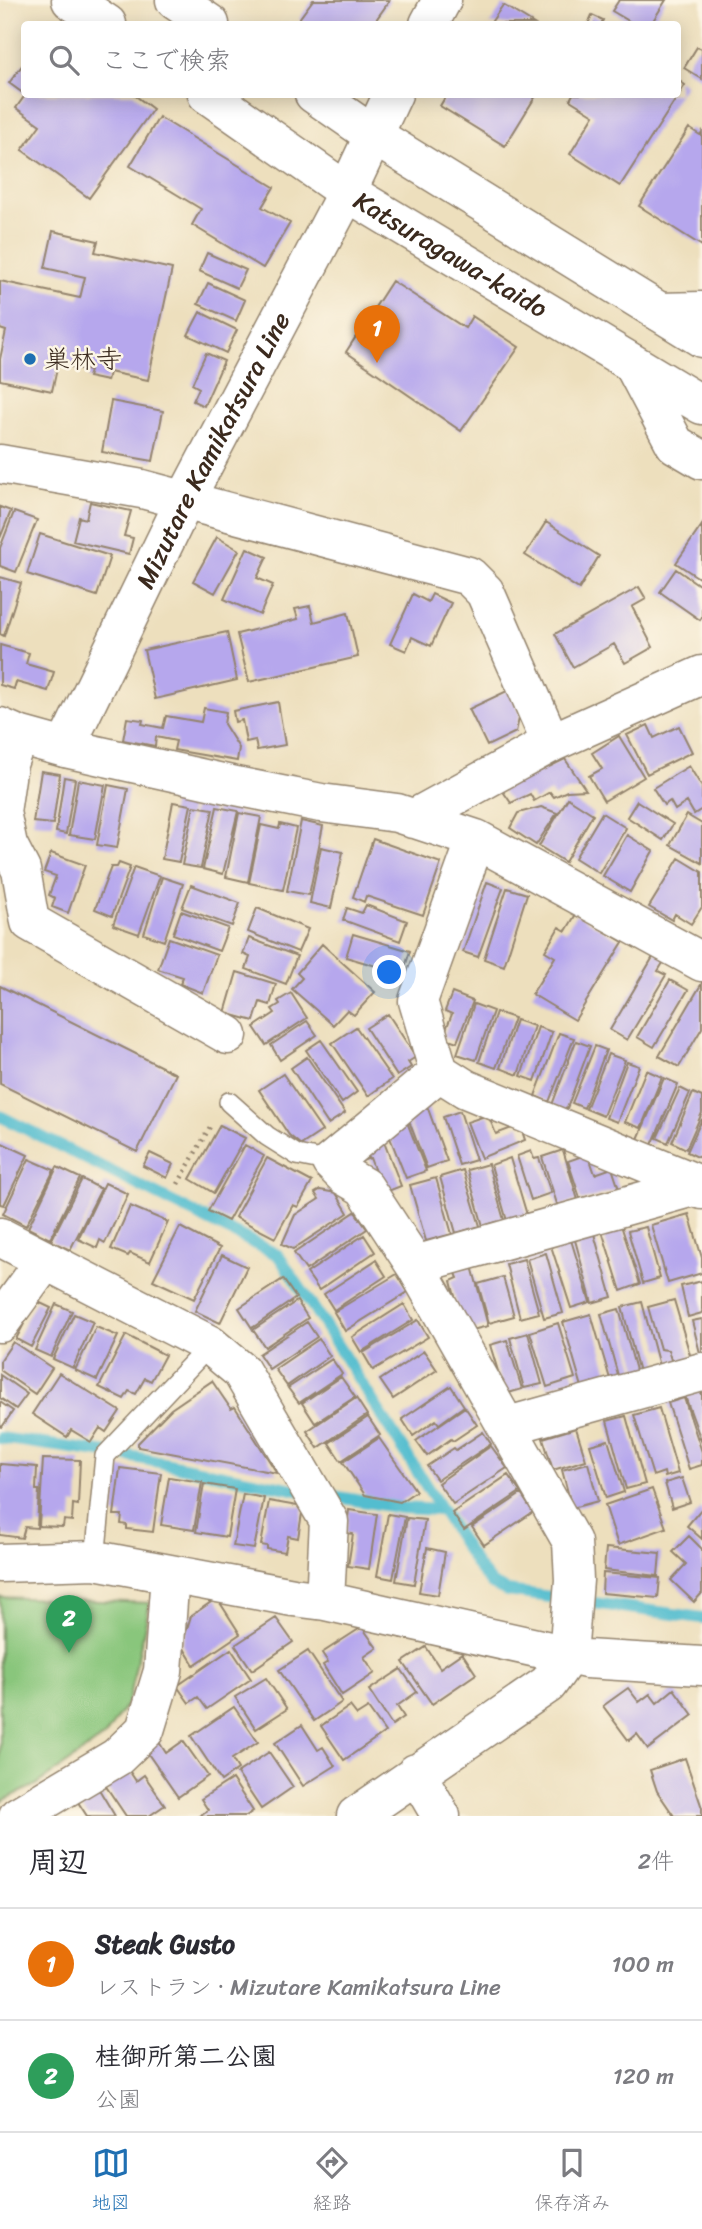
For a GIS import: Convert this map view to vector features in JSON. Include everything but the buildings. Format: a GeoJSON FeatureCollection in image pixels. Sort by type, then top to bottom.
{"type":"FeatureCollection","features":[{"type":"Feature","properties":{"kind":"street"},"geometry":{"type":"LineString","coordinates":[[71,0],[102,21]]}},
{"type":"Feature","properties":{"kind":"street"},"geometry":{"type":"LineString","coordinates":[[175,0],[206,21]]}},
{"type":"Feature","properties":{"kind":"street"},"geometry":{"type":"LineString","coordinates":[[431,21],[442,0]]}},
{"type":"Feature","properties":{"kind":"street","name":"Katsuragawa-kaido"},"geometry":{"type":"LineString","coordinates":[[213,98],[348,192],[702,405]]}},
{"type":"Feature","properties":{"kind":"street"},"geometry":{"type":"LineString","coordinates":[[320,98],[373,135],[702,338]]}},
{"type":"Feature","properties":{"kind":"street","name":"Mizutare Kamikatsura Line"},"geometry":{"type":"LineString","coordinates":[[65,748],[185,500],[348,192],[391,98]]}},
{"type":"Feature","properties":{"kind":"street"},"geometry":{"type":"LineString","coordinates":[[660,312],[702,311]]}},
{"type":"Feature","properties":{"kind":"street"},"geometry":{"type":"LineString","coordinates":[[633,364],[675,444],[702,460]]}},
{"type":"Feature","properties":{"kind":"street"},"geometry":{"type":"LineString","coordinates":[[0,464],[142,489],[469,576],[485,592],[551,743]]}},
{"type":"Feature","properties":{"kind":"street"},"geometry":{"type":"LineString","coordinates":[[413,819],[551,743],[702,674]]}},
{"type":"Feature","properties":{"kind":"street"},"geometry":{"type":"LineString","coordinates":[[228,1035],[30,922],[21,870],[8,845],[1,812],[8,764],[9,731],[65,748],[236,786],[321,803],[397,813],[477,839],[702,962]]}},
{"type":"Feature","properties":{"kind":"street"},"geometry":{"type":"LineString","coordinates":[[477,839],[418,1001],[439,1072],[466,1089],[701,1188]]}},
{"type":"Feature","properties":{"kind":"street"},"geometry":{"type":"LineString","coordinates":[[356,1816],[548,1684],[568,1656],[573,1597],[572,1542],[415,1265],[364,1187],[345,1176],[331,1162],[439,1072]]}},
{"type":"Feature","properties":{"kind":"street"},"geometry":{"type":"LineString","coordinates":[[415,1265],[701,1188]]}},
{"type":"Feature","properties":{"kind":"street"},"geometry":{"type":"LineString","coordinates":[[0,1237],[210,1345],[241,1371],[329,1521],[324,1601]]}},
{"type":"Feature","properties":{"kind":"street"},"geometry":{"type":"LineString","coordinates":[[0,1323],[45,1261]]}},
{"type":"Feature","properties":{"kind":"street"},"geometry":{"type":"LineString","coordinates":[[508,1426],[702,1372]]}},
{"type":"Feature","properties":{"kind":"street"},"geometry":{"type":"LineString","coordinates":[[0,1563],[94,1560],[324,1601],[568,1656],[702,1666]]}},
{"type":"Feature","properties":{"kind":"street"},"geometry":{"type":"LineString","coordinates":[[18,1816],[117,1757],[145,1730],[163,1671],[170,1574]]}},
{"type":"Feature","properties":{"kind":"street"},"geometry":{"type":"LineString","coordinates":[[416,1773],[441,1816]]}},
{"type":"Feature","properties":{"kind":"lane"},"geometry":{"type":"LineString","coordinates":[[229,1102],[267,1136],[297,1155],[331,1162]]}},
{"type":"Feature","properties":{"kind":"lane"},"geometry":{"type":"LineString","coordinates":[[94,1560],[105,1456],[210,1345]]}},
{"type":"Feature","properties":{"kind":"path"},"geometry":{"type":"LineString","coordinates":[[177,1184],[215,1117],[229,1102]]}},
{"type":"Feature","properties":{"kind":"green space"},"geometry":{"type":"Polygon","coordinates":[[[0,1597],[150,1603],[128,1702],[105,1736],[36,1785],[0,1802],[0,1597]]]}},
{"type":"Feature","properties":{"kind":"waterway"},"geometry":{"type":"LineString","coordinates":[[0,1116],[278,1255],[477,1566],[492,1584],[507,1591],[702,1618]]}},
{"type":"Feature","properties":{"kind":"waterway"},"geometry":{"type":"LineString","coordinates":[[0,1438],[129,1456],[303,1491]]}},
{"type":"Feature","properties":{"kind":"waterway"},"geometry":{"type":"LineString","coordinates":[[321,1494],[401,1508],[440,1510]]}},
{"type":"Feature","properties":{"kind":"place","name":"巣林寺"},"geometry":{"type":"Point","coordinates":[30,359]}},
{"type":"Feature","properties":{"kind":"place","name":"Steak Gusto"},"geometry":{"type":"Point","coordinates":[377,363]}},
{"type":"Feature","properties":{"kind":"place","name":"桂御所第二公園"},"geometry":{"type":"Point","coordinates":[69,1653]}}]}
